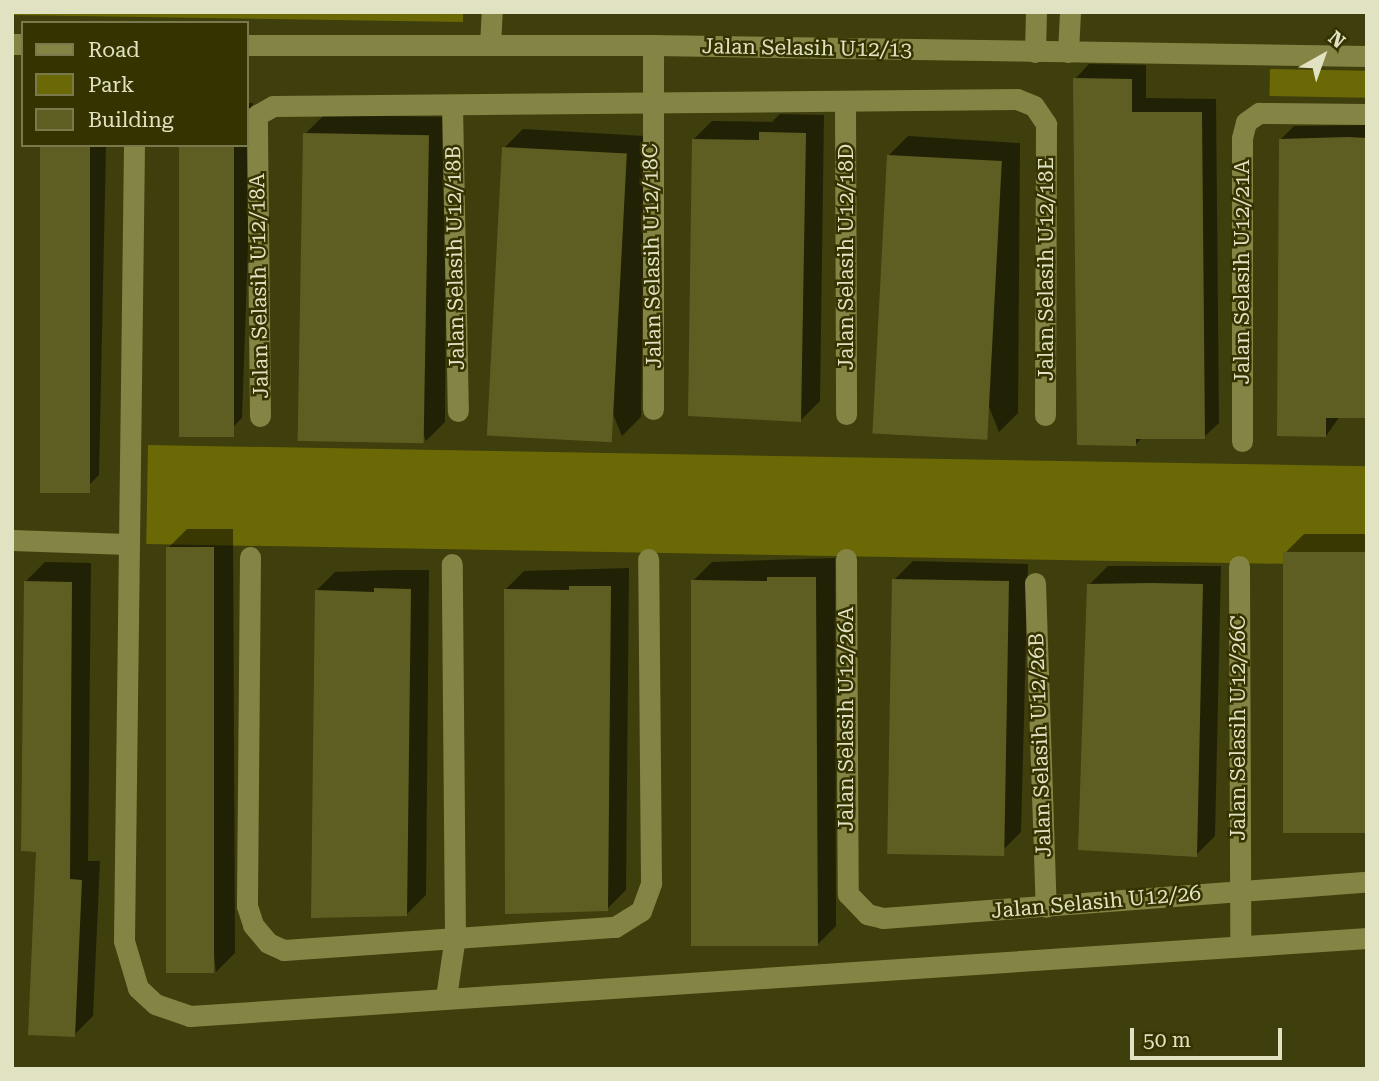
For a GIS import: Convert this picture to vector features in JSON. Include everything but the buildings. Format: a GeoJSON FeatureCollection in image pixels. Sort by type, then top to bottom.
{"type":"FeatureCollection","features":[{"type":"Feature","properties":{"kind":"street"},"geometry":{"type":"LineString","coordinates":[[490,45],[492,12]]}},
{"type":"Feature","properties":{"kind":"street"},"geometry":{"type":"LineString","coordinates":[[1035,52],[1036,12]]}},
{"type":"Feature","properties":{"kind":"street"},"geometry":{"type":"LineString","coordinates":[[1069,52],[1070,12]]}},
{"type":"Feature","properties":{"kind":"street","name":"Jalan Selasih U12/13"},"geometry":{"type":"LineString","coordinates":[[248,45],[653,45],[1367,56]]}},
{"type":"Feature","properties":{"kind":"street","name":"Jalan Selasih U12/18C"},"geometry":{"type":"LineString","coordinates":[[653,45],[650,103],[653,408]]}},
{"type":"Feature","properties":{"kind":"street","name":"Jalan Selasih U12/18E"},"geometry":{"type":"LineString","coordinates":[[845,101],[1017,99],[1034,106],[1046,124],[1045,415]]}},
{"type":"Feature","properties":{"kind":"street"},"geometry":{"type":"LineString","coordinates":[[452,105],[845,101]]}},
{"type":"Feature","properties":{"kind":"street","name":"Jalan Selasih U12/18D"},"geometry":{"type":"LineString","coordinates":[[845,101],[846,414]]}},
{"type":"Feature","properties":{"kind":"street","name":"Jalan Selasih U12/18A"},"geometry":{"type":"LineString","coordinates":[[260,416],[257,115],[273,106],[452,105]]}},
{"type":"Feature","properties":{"kind":"street","name":"Jalan Selasih U12/18B"},"geometry":{"type":"LineString","coordinates":[[452,105],[458,411]]}},
{"type":"Feature","properties":{"kind":"street","name":"Jalan Selasih U12/21A"},"geometry":{"type":"LineString","coordinates":[[1242,441],[1242,138],[1246,122],[1259,113],[1367,114]]}},
{"type":"Feature","properties":{"kind":"street"},"geometry":{"type":"LineString","coordinates":[[134,147],[124,941],[138,988],[155,1004],[190,1016],[1367,938]]}},
{"type":"Feature","properties":{"kind":"street"},"geometry":{"type":"LineString","coordinates":[[12,540],[127,544]]}},
{"type":"Feature","properties":{"kind":"street"},"geometry":{"type":"LineString","coordinates":[[250,557],[247,906],[253,925],[268,943],[284,950],[455,936],[615,927],[641,911],[648,898],[648,559]]}},
{"type":"Feature","properties":{"kind":"street","name":"Jalan Selasih U12/26A"},"geometry":{"type":"LineString","coordinates":[[846,559],[847,880]]}},
{"type":"Feature","properties":{"kind":"street"},"geometry":{"type":"LineString","coordinates":[[446,997],[455,936],[452,564]]}},
{"type":"Feature","properties":{"kind":"street","name":"Jalan Selasih U12/26C"},"geometry":{"type":"LineString","coordinates":[[1239,566],[1237,890],[1240,945]]}},
{"type":"Feature","properties":{"kind":"street","name":"Jalan Selasih U12/26B"},"geometry":{"type":"LineString","coordinates":[[1035,583],[1046,907]]}},
{"type":"Feature","properties":{"kind":"street","name":"Jalan Selasih U12/26"},"geometry":{"type":"LineString","coordinates":[[847,880],[848,894],[856,906],[883,918],[1367,882]]}},
{"type":"Feature","properties":{"kind":"green space"},"geometry":{"type":"Polygon","coordinates":[[[12,12],[463,12],[463,22],[12,15],[12,12]]]}},
{"type":"Feature","properties":{"kind":"green space"},"geometry":{"type":"Polygon","coordinates":[[[1270,69],[1367,71],[1367,98],[1270,96],[1270,69]]]}},
{"type":"Feature","properties":{"kind":"green space"},"geometry":{"type":"Polygon","coordinates":[[[148,445],[1367,466],[1365,565],[146,544],[148,445]]]}}]}
